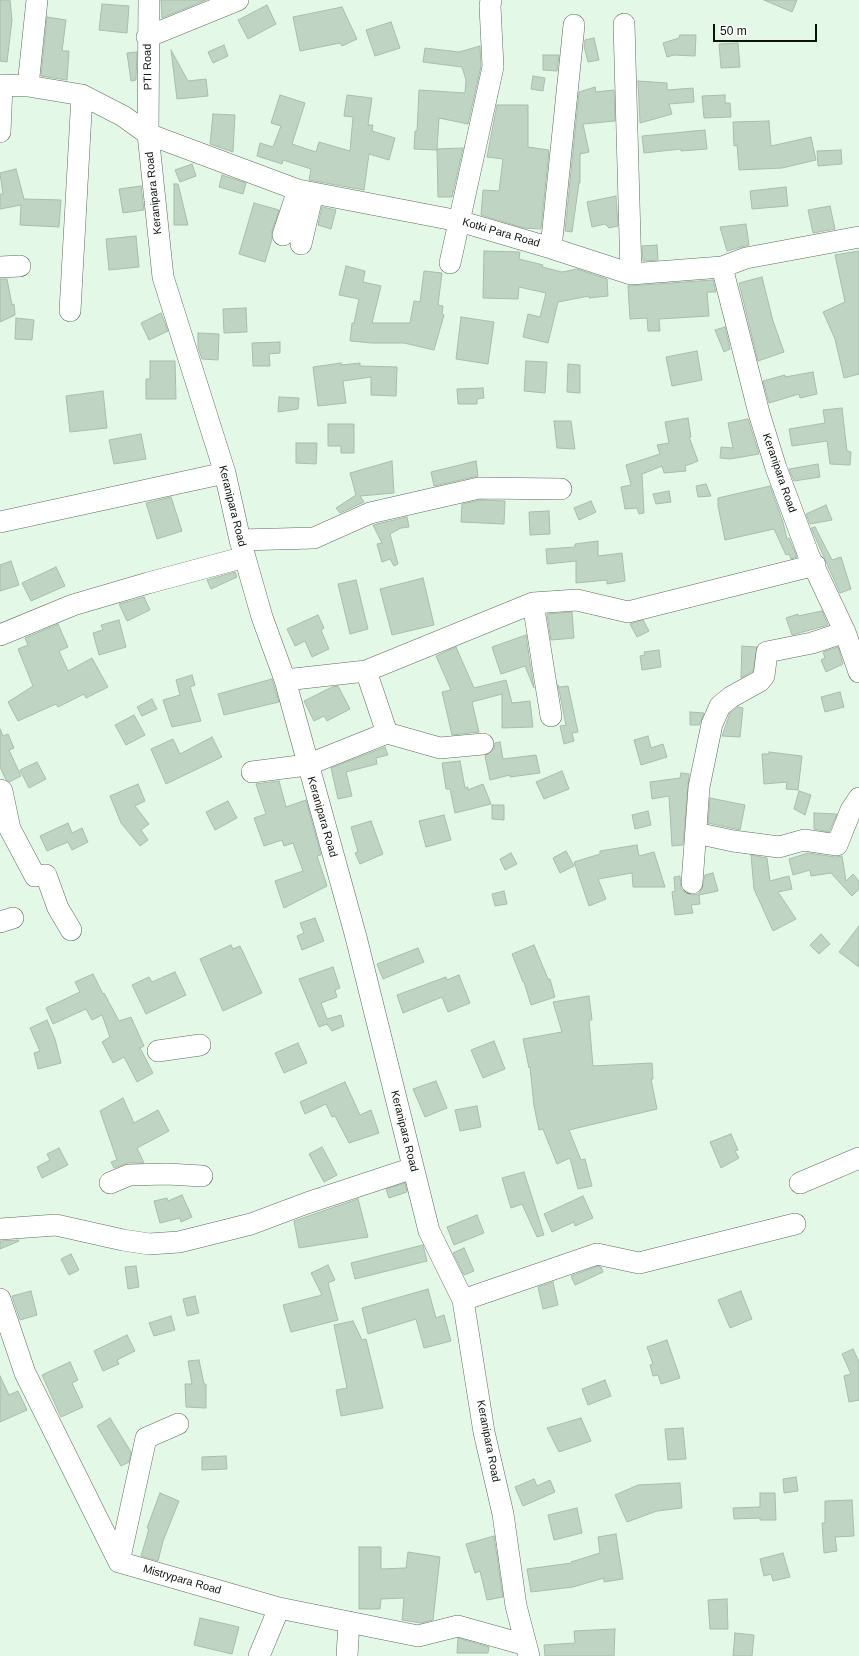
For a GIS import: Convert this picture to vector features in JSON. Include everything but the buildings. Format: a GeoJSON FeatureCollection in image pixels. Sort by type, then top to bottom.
{"type":"FeatureCollection","features":[{"type":"Feature","properties":{"kind":"street"},"geometry":{"type":"LineString","coordinates":[[28,86],[37,0]]}},
{"type":"Feature","properties":{"kind":"street","name":"PTI Road"},"geometry":{"type":"LineString","coordinates":[[148,134],[147,36],[149,0]]}},
{"type":"Feature","properties":{"kind":"street"},"geometry":{"type":"LineString","coordinates":[[147,36],[238,0]]}},
{"type":"Feature","properties":{"kind":"street"},"geometry":{"type":"LineString","coordinates":[[450,263],[493,67],[491,0]]}},
{"type":"Feature","properties":{"kind":"street"},"geometry":{"type":"LineString","coordinates":[[624,24],[632,274]]}},
{"type":"Feature","properties":{"kind":"street"},"geometry":{"type":"LineString","coordinates":[[551,248],[574,25]]}},
{"type":"Feature","properties":{"kind":"street"},"geometry":{"type":"LineString","coordinates":[[0,132],[1,85],[28,86],[82,95],[123,116],[148,134]]}},
{"type":"Feature","properties":{"kind":"street"},"geometry":{"type":"LineString","coordinates":[[70,311],[82,95]]}},
{"type":"Feature","properties":{"kind":"street","name":"Kotki Para Road"},"geometry":{"type":"LineString","coordinates":[[148,134],[305,192],[459,221],[632,274],[722,266],[746,258],[859,237]]}},
{"type":"Feature","properties":{"kind":"street","name":"Keranipara Road"},"geometry":{"type":"LineString","coordinates":[[148,134],[163,277],[225,473],[243,548],[262,617],[285,680],[356,937],[429,1231],[463,1300],[484,1432],[503,1514],[516,1606],[528,1651]]}},
{"type":"Feature","properties":{"kind":"street"},"geometry":{"type":"LineString","coordinates":[[283,235],[305,192]]}},
{"type":"Feature","properties":{"kind":"street"},"geometry":{"type":"LineString","coordinates":[[301,244],[305,192]]}},
{"type":"Feature","properties":{"kind":"street","name":"Keranipara Road"},"geometry":{"type":"LineString","coordinates":[[722,266],[759,413],[776,468],[809,556],[815,565],[845,632],[859,672]]}},
{"type":"Feature","properties":{"kind":"street"},"geometry":{"type":"LineString","coordinates":[[0,522],[225,473]]}},
{"type":"Feature","properties":{"kind":"street"},"geometry":{"type":"LineString","coordinates":[[0,635],[73,605],[148,583],[243,548],[314,538],[370,513],[479,488],[561,489]]}},
{"type":"Feature","properties":{"kind":"street"},"geometry":{"type":"LineString","coordinates":[[285,680],[366,671],[532,602],[577,600],[628,612],[815,565]]}},
{"type":"Feature","properties":{"kind":"street"},"geometry":{"type":"LineString","coordinates":[[532,602],[551,716],[542,660]]}},
{"type":"Feature","properties":{"kind":"street"},"geometry":{"type":"LineString","coordinates":[[692,883],[699,787],[712,724],[720,706],[731,697],[760,681],[764,676],[767,652],[812,643],[845,632]]}},
{"type":"Feature","properties":{"kind":"street"},"geometry":{"type":"LineString","coordinates":[[366,671],[387,733]]}},
{"type":"Feature","properties":{"kind":"street"},"geometry":{"type":"LineString","coordinates":[[252,772],[307,764],[387,733],[440,748],[483,744]]}},
{"type":"Feature","properties":{"kind":"street"},"geometry":{"type":"LineString","coordinates":[[0,790],[2,791],[10,829],[35,876],[46,875],[58,908],[71,930]]}},
{"type":"Feature","properties":{"kind":"street"},"geometry":{"type":"LineString","coordinates":[[696,833],[733,841],[779,847],[804,840],[837,844],[851,810],[859,798]]}},
{"type":"Feature","properties":{"kind":"street"},"geometry":{"type":"LineString","coordinates":[[158,1051],[200,1044]]}},
{"type":"Feature","properties":{"kind":"street"},"geometry":{"type":"LineString","coordinates":[[800,1183],[859,1158]]}},
{"type":"Feature","properties":{"kind":"street"},"geometry":{"type":"LineString","coordinates":[[0,1229],[56,1225],[149,1244],[179,1242],[251,1224],[307,1203],[413,1168]]}},
{"type":"Feature","properties":{"kind":"street"},"geometry":{"type":"LineString","coordinates":[[110,1183],[129,1175],[167,1174],[202,1176]]}},
{"type":"Feature","properties":{"kind":"street"},"geometry":{"type":"LineString","coordinates":[[463,1300],[597,1254],[639,1263],[795,1224]]}},
{"type":"Feature","properties":{"kind":"street"},"geometry":{"type":"LineString","coordinates":[[0,1299],[25,1372],[118,1562]]}},
{"type":"Feature","properties":{"kind":"street"},"geometry":{"type":"LineString","coordinates":[[118,1562],[146,1438],[178,1424]]}},
{"type":"Feature","properties":{"kind":"street","name":"Mistrypara Road"},"geometry":{"type":"LineString","coordinates":[[118,1562],[279,1608],[418,1636],[458,1626],[528,1651]]}},
{"type":"Feature","properties":{"kind":"street"},"geometry":{"type":"LineString","coordinates":[[258,1656],[279,1608]]}},
{"type":"Feature","properties":{"kind":"street"},"geometry":{"type":"LineString","coordinates":[[347,1656],[349,1622]]}}]}
